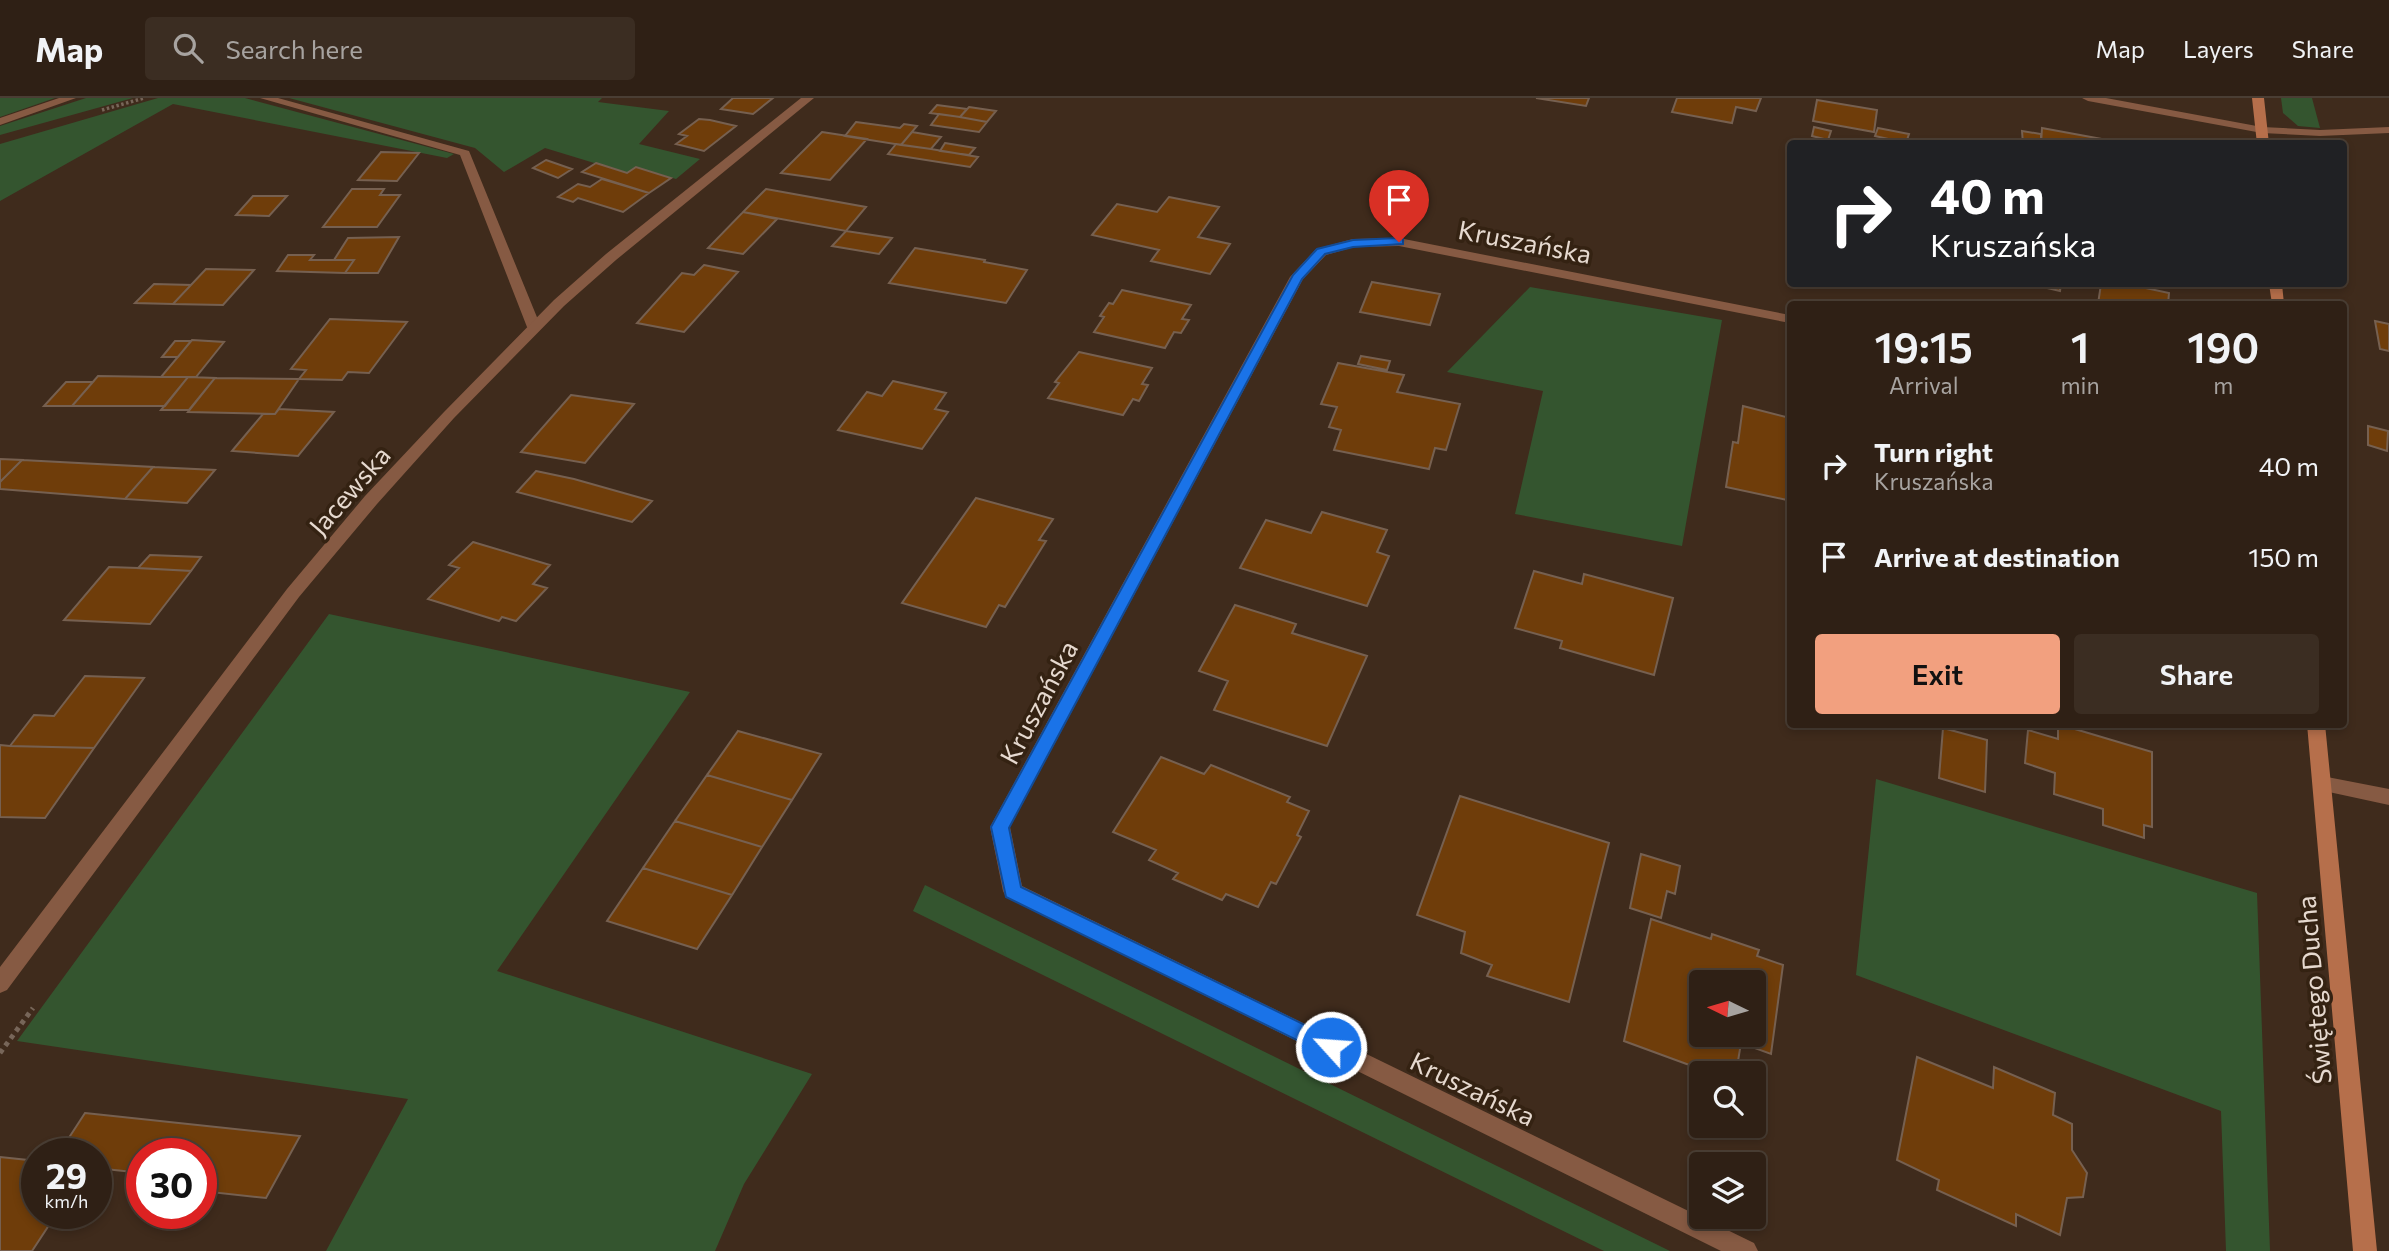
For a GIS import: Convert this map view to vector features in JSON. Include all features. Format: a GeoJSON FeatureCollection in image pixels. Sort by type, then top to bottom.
{"type":"FeatureCollection","features":[{"type":"Feature","properties":{"kind":"main road"},"geometry":{"type":"LineString","coordinates":[[2258,98],[2263,140]]}},
{"type":"Feature","properties":{"kind":"main road","name":"Świętego Ducha"},"geometry":{"type":"LineString","coordinates":[[2316,728],[2365,1251]]}},
{"type":"Feature","properties":{"kind":"street"},"geometry":{"type":"LineString","coordinates":[[0,122],[70,98]]}},
{"type":"Feature","properties":{"kind":"street"},"geometry":{"type":"LineString","coordinates":[[266,98],[465,153],[534,327]]}},
{"type":"Feature","properties":{"kind":"street","name":"Jacewska"},"geometry":{"type":"LineString","coordinates":[[0,983],[293,593],[371,500],[534,327],[611,257],[808,98]]}},
{"type":"Feature","properties":{"kind":"street"},"geometry":{"type":"LineString","coordinates":[[2088,98],[2262,130],[2320,133],[2389,130]]}},
{"type":"Feature","properties":{"kind":"street","name":"Kruszańska"},"geometry":{"type":"LineString","coordinates":[[1746,1251],[1013,891],[1000,827],[1297,277],[1321,252],[1353,243],[1399,242],[1787,318]]}},
{"type":"Feature","properties":{"kind":"street"},"geometry":{"type":"LineString","coordinates":[[2322,784],[2389,797]]}},
{"type":"Feature","properties":{"kind":"path"},"geometry":{"type":"LineString","coordinates":[[0,1052],[33,1007]]}},
{"type":"Feature","properties":{"kind":"green space"},"geometry":{"type":"Polygon","coordinates":[[[0,98],[55,98],[0,117],[0,98]]]}},
{"type":"Feature","properties":{"kind":"green space"},"geometry":{"type":"Polygon","coordinates":[[[86,98],[133,98],[0,135],[0,126],[86,98]]]}},
{"type":"Feature","properties":{"kind":"green space"},"geometry":{"type":"Polygon","coordinates":[[[158,98],[245,98],[454,154],[447,158],[173,104],[0,201],[0,144],[158,98]]]}},
{"type":"Feature","properties":{"kind":"green space"},"geometry":{"type":"Polygon","coordinates":[[[289,98],[602,98],[598,102],[669,111],[639,144],[700,159],[676,179],[636,167],[627,173],[545,148],[504,172],[475,148],[289,98]]]}},
{"type":"Feature","properties":{"kind":"green space"},"geometry":{"type":"Polygon","coordinates":[[[2281,98],[2312,98],[2320,128],[2298,126],[2283,113],[2281,98]]]}},
{"type":"Feature","properties":{"kind":"green space"},"geometry":{"type":"Polygon","coordinates":[[[1530,287],[1722,320],[1682,546],[1515,514],[1543,391],[1447,372],[1530,287]]]}},
{"type":"Feature","properties":{"kind":"green space"},"geometry":{"type":"Polygon","coordinates":[[[329,614],[690,692],[497,971],[812,1074],[744,1184],[715,1251],[326,1251],[408,1099],[17,1041],[329,614]]]}},
{"type":"Feature","properties":{"kind":"green space"},"geometry":{"type":"Polygon","coordinates":[[[1876,779],[2257,893],[2270,1251],[2226,1251],[2221,1111],[1856,975],[1876,779]]]}},
{"type":"Feature","properties":{"kind":"green space"},"geometry":{"type":"Polygon","coordinates":[[[925,885],[1670,1251],[1604,1251],[913,911],[925,885]]]}},
{"type":"Feature","properties":{"kind":"building"},"geometry":{"type":"Polygon","coordinates":[[[733,98],[773,98],[753,114],[721,109],[733,98]]]}},
{"type":"Feature","properties":{"kind":"building"},"geometry":{"type":"Polygon","coordinates":[[[1536,98],[1589,98],[1586,106],[1536,98]]]}},
{"type":"Feature","properties":{"kind":"building"},"geometry":{"type":"Polygon","coordinates":[[[1677,98],[1761,98],[1756,111],[1736,107],[1732,123],[1672,112],[1677,98]]]}},
{"type":"Feature","properties":{"kind":"building"},"geometry":{"type":"Polygon","coordinates":[[[1817,100],[1877,110],[1874,132],[1813,121],[1817,100]]]}},
{"type":"Feature","properties":{"kind":"building"},"geometry":{"type":"Polygon","coordinates":[[[937,105],[967,109],[960,117],[930,113],[937,105]]]}},
{"type":"Feature","properties":{"kind":"building"},"geometry":{"type":"Polygon","coordinates":[[[969,107],[996,111],[987,122],[960,117],[969,107]]]}},
{"type":"Feature","properties":{"kind":"building"},"geometry":{"type":"Polygon","coordinates":[[[939,114],[987,122],[979,132],[931,125],[939,114]]]}},
{"type":"Feature","properties":{"kind":"building"},"geometry":{"type":"Polygon","coordinates":[[[699,119],[736,126],[704,151],[676,144],[687,136],[679,134],[699,119]]]}},
{"type":"Feature","properties":{"kind":"building"},"geometry":{"type":"Polygon","coordinates":[[[856,122],[900,128],[904,124],[917,126],[901,145],[845,136],[856,122]]]}},
{"type":"Feature","properties":{"kind":"building"},"geometry":{"type":"Polygon","coordinates":[[[1814,127],[1831,131],[1828,140],[1812,136],[1814,127]]]}},
{"type":"Feature","properties":{"kind":"building"},"geometry":{"type":"Polygon","coordinates":[[[1878,128],[1909,134],[1907,140],[1875,136],[1878,128]]]}},
{"type":"Feature","properties":{"kind":"building"},"geometry":{"type":"Polygon","coordinates":[[[2042,128],[2107,140],[2041,140],[2042,128]]]}},
{"type":"Feature","properties":{"kind":"building"},"geometry":{"type":"Polygon","coordinates":[[[2022,131],[2041,134],[2041,140],[2023,140],[2022,131]]]}},
{"type":"Feature","properties":{"kind":"building"},"geometry":{"type":"Polygon","coordinates":[[[822,132],[867,139],[830,180],[781,173],[822,132]]]}},
{"type":"Feature","properties":{"kind":"building"},"geometry":{"type":"Polygon","coordinates":[[[912,132],[941,137],[931,149],[901,145],[912,132]]]}},
{"type":"Feature","properties":{"kind":"building"},"geometry":{"type":"Polygon","coordinates":[[[945,143],[975,148],[969,155],[940,151],[945,143]]]}},
{"type":"Feature","properties":{"kind":"building"},"geometry":{"type":"Polygon","coordinates":[[[896,144],[978,157],[970,167],[888,154],[896,144]]]}},
{"type":"Feature","properties":{"kind":"building"},"geometry":{"type":"Polygon","coordinates":[[[381,152],[419,153],[397,181],[358,180],[381,152]]]}},
{"type":"Feature","properties":{"kind":"building"},"geometry":{"type":"Polygon","coordinates":[[[546,160],[572,169],[558,178],[533,168],[546,160]]]}},
{"type":"Feature","properties":{"kind":"building"},"geometry":{"type":"Polygon","coordinates":[[[596,163],[627,173],[636,167],[671,178],[649,193],[582,172],[596,163]]]}},
{"type":"Feature","properties":{"kind":"building"},"geometry":{"type":"Polygon","coordinates":[[[602,179],[649,193],[623,212],[578,198],[573,202],[558,197],[578,184],[590,187],[602,179]]]}},
{"type":"Feature","properties":{"kind":"building"},"geometry":{"type":"Polygon","coordinates":[[[352,189],[384,189],[380,195],[400,195],[377,227],[323,227],[352,189]]]}},
{"type":"Feature","properties":{"kind":"building"},"geometry":{"type":"Polygon","coordinates":[[[766,189],[866,207],[846,231],[743,212],[766,189]]]}},
{"type":"Feature","properties":{"kind":"building"},"geometry":{"type":"Polygon","coordinates":[[[253,196],[287,196],[269,216],[236,215],[253,196]]]}},
{"type":"Feature","properties":{"kind":"building"},"geometry":{"type":"Polygon","coordinates":[[[1169,197],[1219,207],[1198,237],[1230,244],[1210,274],[1151,261],[1159,250],[1092,235],[1117,204],[1157,212],[1169,197]]]}},
{"type":"Feature","properties":{"kind":"building"},"geometry":{"type":"Polygon","coordinates":[[[743,212],[777,219],[743,254],[708,248],[743,212]]]}},
{"type":"Feature","properties":{"kind":"building"},"geometry":{"type":"Polygon","coordinates":[[[846,231],[892,238],[879,254],[832,246],[846,231]]]}},
{"type":"Feature","properties":{"kind":"building"},"geometry":{"type":"Polygon","coordinates":[[[399,237],[378,273],[345,273],[354,260],[334,260],[348,238],[399,237]]]}},
{"type":"Feature","properties":{"kind":"building"},"geometry":{"type":"Polygon","coordinates":[[[915,248],[1027,270],[1006,303],[889,283],[915,248]]]}},
{"type":"Feature","properties":{"kind":"building"},"geometry":{"type":"Polygon","coordinates":[[[288,255],[314,255],[310,260],[354,260],[345,273],[277,271],[288,255]]]}},
{"type":"Feature","properties":{"kind":"building"},"geometry":{"type":"Polygon","coordinates":[[[704,265],[738,272],[684,332],[637,323],[682,273],[694,275],[704,265]]]}},
{"type":"Feature","properties":{"kind":"building"},"geometry":{"type":"Polygon","coordinates":[[[206,269],[254,270],[223,305],[173,304],[206,269]]]}},
{"type":"Feature","properties":{"kind":"building"},"geometry":{"type":"Polygon","coordinates":[[[1372,282],[1440,294],[1430,325],[1360,312],[1372,282]]]}},
{"type":"Feature","properties":{"kind":"building"},"geometry":{"type":"Polygon","coordinates":[[[154,284],[191,285],[173,304],[135,303],[154,284]]]}},
{"type":"Feature","properties":{"kind":"building"},"geometry":{"type":"Polygon","coordinates":[[[2043,287],[2061,287],[2060,291],[2043,287]]]}},
{"type":"Feature","properties":{"kind":"building"},"geometry":{"type":"Polygon","coordinates":[[[2101,287],[2141,287],[2169,293],[2168,301],[2098,301],[2101,287]]]}},
{"type":"Feature","properties":{"kind":"building"},"geometry":{"type":"Polygon","coordinates":[[[1122,290],[1191,305],[1182,319],[1189,320],[1181,333],[1174,332],[1165,348],[1094,332],[1104,317],[1100,316],[1109,303],[1113,304],[1122,290]]]}},
{"type":"Feature","properties":{"kind":"building"},"geometry":{"type":"Polygon","coordinates":[[[330,319],[407,322],[369,373],[348,372],[342,380],[299,379],[306,370],[291,369],[330,319]]]}},
{"type":"Feature","properties":{"kind":"building"},"geometry":{"type":"Polygon","coordinates":[[[2375,321],[2389,324],[2389,351],[2380,349],[2375,321]]]}},
{"type":"Feature","properties":{"kind":"building"},"geometry":{"type":"Polygon","coordinates":[[[192,340],[224,342],[196,377],[161,377],[192,340]]]}},
{"type":"Feature","properties":{"kind":"building"},"geometry":{"type":"Polygon","coordinates":[[[175,341],[191,341],[178,357],[162,357],[175,341]]]}},
{"type":"Feature","properties":{"kind":"building"},"geometry":{"type":"Polygon","coordinates":[[[1079,352],[1152,368],[1142,384],[1148,385],[1139,401],[1133,399],[1123,415],[1048,398],[1059,383],[1055,382],[1079,352]]]}},
{"type":"Feature","properties":{"kind":"building"},"geometry":{"type":"Polygon","coordinates":[[[1361,356],[1390,361],[1387,370],[1358,364],[1361,356]]]}},
{"type":"Feature","properties":{"kind":"building"},"geometry":{"type":"Polygon","coordinates":[[[1338,363],[1404,375],[1397,392],[1460,404],[1446,450],[1435,448],[1429,469],[1334,450],[1341,430],[1329,427],[1337,407],[1321,404],[1338,363]]]}},
{"type":"Feature","properties":{"kind":"building"},"geometry":{"type":"Polygon","coordinates":[[[98,376],[188,377],[165,406],[72,406],[98,376]]]}},
{"type":"Feature","properties":{"kind":"building"},"geometry":{"type":"Polygon","coordinates":[[[188,377],[215,378],[189,410],[161,410],[188,377]]]}},
{"type":"Feature","properties":{"kind":"building"},"geometry":{"type":"Polygon","coordinates":[[[215,378],[299,379],[275,414],[188,412],[215,378]]]}},
{"type":"Feature","properties":{"kind":"building"},"geometry":{"type":"Polygon","coordinates":[[[893,381],[946,393],[935,409],[948,412],[922,449],[838,430],[867,392],[882,396],[893,381]]]}},
{"type":"Feature","properties":{"kind":"building"},"geometry":{"type":"Polygon","coordinates":[[[66,382],[93,382],[72,406],[44,406],[66,382]]]}},
{"type":"Feature","properties":{"kind":"building"},"geometry":{"type":"Polygon","coordinates":[[[571,395],[634,404],[585,463],[521,452],[571,395]]]}},
{"type":"Feature","properties":{"kind":"building"},"geometry":{"type":"Polygon","coordinates":[[[1743,406],[1787,417],[1787,500],[1726,487],[1733,442],[1738,443],[1743,406]]]}},
{"type":"Feature","properties":{"kind":"building"},"geometry":{"type":"Polygon","coordinates":[[[279,409],[334,412],[298,456],[232,451],[263,414],[275,414],[279,409]]]}},
{"type":"Feature","properties":{"kind":"building"},"geometry":{"type":"Polygon","coordinates":[[[2368,426],[2388,431],[2387,451],[2368,445],[2368,426]]]}},
{"type":"Feature","properties":{"kind":"building"},"geometry":{"type":"Polygon","coordinates":[[[0,459],[22,460],[0,482],[0,459]]]}},
{"type":"Feature","properties":{"kind":"building"},"geometry":{"type":"Polygon","coordinates":[[[22,460],[153,467],[125,499],[0,489],[0,482],[22,460]]]}},
{"type":"Feature","properties":{"kind":"building"},"geometry":{"type":"Polygon","coordinates":[[[153,467],[215,470],[187,503],[125,499],[153,467]]]}},
{"type":"Feature","properties":{"kind":"building"},"geometry":{"type":"Polygon","coordinates":[[[536,471],[652,501],[632,522],[517,492],[536,471]]]}},
{"type":"Feature","properties":{"kind":"building"},"geometry":{"type":"Polygon","coordinates":[[[976,498],[1053,519],[1039,540],[1046,541],[1005,607],[999,605],[986,627],[902,603],[976,498]]]}},
{"type":"Feature","properties":{"kind":"building"},"geometry":{"type":"Polygon","coordinates":[[[1322,512],[1387,530],[1377,552],[1389,556],[1367,606],[1240,568],[1266,520],[1311,533],[1322,512]]]}},
{"type":"Feature","properties":{"kind":"building"},"geometry":{"type":"Polygon","coordinates":[[[473,542],[550,565],[533,584],[547,588],[516,621],[502,617],[499,621],[428,599],[459,568],[449,565],[473,542]]]}},
{"type":"Feature","properties":{"kind":"building"},"geometry":{"type":"Polygon","coordinates":[[[150,555],[201,557],[191,571],[138,568],[150,555]]]}},
{"type":"Feature","properties":{"kind":"building"},"geometry":{"type":"Polygon","coordinates":[[[109,567],[191,571],[150,624],[64,620],[109,567]]]}},
{"type":"Feature","properties":{"kind":"building"},"geometry":{"type":"Polygon","coordinates":[[[1534,571],[1582,584],[1584,574],[1673,598],[1654,675],[1560,648],[1562,641],[1515,628],[1534,571]]]}},
{"type":"Feature","properties":{"kind":"building"},"geometry":{"type":"Polygon","coordinates":[[[1235,605],[1296,624],[1292,633],[1367,656],[1327,746],[1214,710],[1228,681],[1199,671],[1235,605]]]}},
{"type":"Feature","properties":{"kind":"building"},"geometry":{"type":"Polygon","coordinates":[[[85,676],[144,678],[94,748],[10,746],[34,715],[54,716],[85,676]]]}},
{"type":"Feature","properties":{"kind":"building"},"geometry":{"type":"Polygon","coordinates":[[[1943,728],[1987,740],[1985,792],[1939,778],[1943,728]]]}},
{"type":"Feature","properties":{"kind":"building"},"geometry":{"type":"Polygon","coordinates":[[[2058,728],[2071,728],[2152,752],[2152,827],[2144,825],[2144,838],[2103,825],[2103,809],[2054,794],[2055,773],[2025,763],[2028,730],[2058,739],[2058,728]]]}},
{"type":"Feature","properties":{"kind":"building"},"geometry":{"type":"Polygon","coordinates":[[[738,731],[821,754],[792,800],[707,775],[738,731]]]}},
{"type":"Feature","properties":{"kind":"building"},"geometry":{"type":"Polygon","coordinates":[[[0,745],[94,748],[45,818],[0,817],[0,745]]]}},
{"type":"Feature","properties":{"kind":"building"},"geometry":{"type":"Polygon","coordinates":[[[1161,757],[1204,774],[1211,765],[1290,797],[1287,802],[1309,811],[1297,835],[1301,837],[1276,884],[1271,882],[1258,907],[1226,894],[1222,900],[1173,879],[1178,873],[1149,860],[1156,850],[1113,832],[1161,757]]]}},
{"type":"Feature","properties":{"kind":"building"},"geometry":{"type":"Polygon","coordinates":[[[707,775],[792,800],[762,847],[675,821],[707,775]]]}},
{"type":"Feature","properties":{"kind":"building"},"geometry":{"type":"Polygon","coordinates":[[[1460,796],[1609,843],[1569,1002],[1487,976],[1492,965],[1461,953],[1465,932],[1417,915],[1460,796]]]}},
{"type":"Feature","properties":{"kind":"building"},"geometry":{"type":"Polygon","coordinates":[[[675,821],[762,847],[732,895],[643,868],[675,821]]]}},
{"type":"Feature","properties":{"kind":"building"},"geometry":{"type":"Polygon","coordinates":[[[1641,854],[1680,866],[1675,894],[1667,891],[1661,918],[1630,908],[1641,854]]]}},
{"type":"Feature","properties":{"kind":"building"},"geometry":{"type":"Polygon","coordinates":[[[643,868],[732,895],[697,949],[607,921],[643,868]]]}},
{"type":"Feature","properties":{"kind":"building"},"geometry":{"type":"Polygon","coordinates":[[[1651,919],[1711,939],[1712,934],[1759,950],[1757,956],[1783,965],[1771,1054],[1752,1047],[1766,1047],[1766,970],[1689,970],[1689,1047],[1740,1047],[1738,1061],[1689,1061],[1689,1065],[1624,1041],[1651,919]]]}},
{"type":"Feature","properties":{"kind":"building"},"geometry":{"type":"Polygon","coordinates":[[[1917,1057],[1993,1088],[1994,1067],[2055,1093],[2053,1115],[2072,1124],[2072,1150],[2087,1173],[2083,1197],[2067,1198],[2060,1235],[2016,1214],[2016,1226],[1937,1190],[1939,1180],[1897,1160],[1917,1057]]]}},
{"type":"Feature","properties":{"kind":"building"},"geometry":{"type":"Polygon","coordinates":[[[85,1113],[300,1136],[266,1198],[217,1193],[217,1138],[126,1138],[126,1171],[112,1170],[112,1138],[69,1138],[85,1113]]]}},
{"type":"Feature","properties":{"kind":"building"},"geometry":{"type":"Polygon","coordinates":[[[0,1157],[21,1159],[21,1229],[46,1229],[32,1251],[0,1251],[0,1157]]]}},
{"type":"Feature","properties":{"kind":"route"},"geometry":{"type":"LineString","coordinates":[[1331,1047],[1013,891],[1000,827],[1297,277],[1321,252],[1353,243],[1399,242]]}}]}
